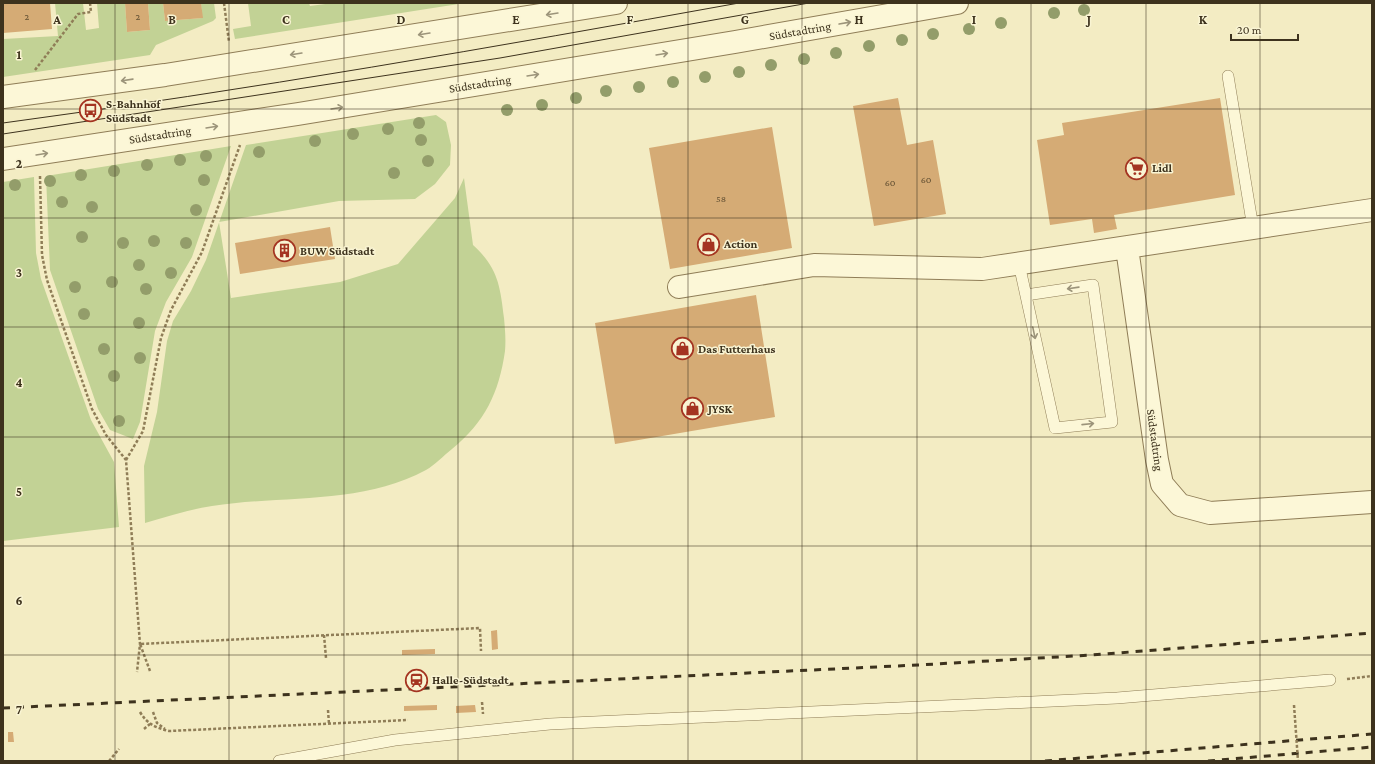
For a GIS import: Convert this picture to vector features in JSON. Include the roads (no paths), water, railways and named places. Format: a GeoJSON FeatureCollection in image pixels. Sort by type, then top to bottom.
{"type":"FeatureCollection","features":[{"type":"Feature","properties":{"kind":"street"},"geometry":{"type":"LineString","coordinates":[[3,97],[232,64],[616,3]]}},
{"type":"Feature","properties":{"kind":"street","name":"Südstadtring"},"geometry":{"type":"LineString","coordinates":[[3,159],[727,44],[957,3]]}},
{"type":"Feature","properties":{"kind":"street"},"geometry":{"type":"LineString","coordinates":[[679,287],[814,265],[982,269],[1372,210]]}},
{"type":"Feature","properties":{"kind":"street","name":"Südstadtring"},"geometry":{"type":"LineString","coordinates":[[1127,248],[1157,460],[1162,484],[1180,505],[1210,513],[1372,502]]}},
{"type":"Feature","properties":{"kind":"lane"},"geometry":{"type":"LineString","coordinates":[[1228,76],[1253,228]]}},
{"type":"Feature","properties":{"kind":"lane"},"geometry":{"type":"LineString","coordinates":[[1019,264],[1055,428],[1112,422],[1093,285],[1026,295]]}},
{"type":"Feature","properties":{"kind":"lane"},"geometry":{"type":"LineString","coordinates":[[279,761],[395,740],[550,724],[1117,698],[1330,680]]}},
{"type":"Feature","properties":{"kind":"tram line"},"geometry":{"type":"LineString","coordinates":[[3,123],[187,97],[280,82],[556,36],[739,3]]}},
{"type":"Feature","properties":{"kind":"tram line"},"geometry":{"type":"LineString","coordinates":[[3,134],[500,58],[809,3]]}},
{"type":"Feature","properties":{"kind":"railway"},"geometry":{"type":"LineString","coordinates":[[3,708],[918,665],[1092,655],[1372,633]]}},
{"type":"Feature","properties":{"kind":"railway"},"geometry":{"type":"LineString","coordinates":[[1045,761],[1372,734]]}},
{"type":"Feature","properties":{"kind":"railway"},"geometry":{"type":"LineString","coordinates":[[1208,761],[1372,747]]}},
{"type":"Feature","properties":{"kind":"place","name":"S-Bahnhof Südstadt"},"geometry":{"type":"Point","coordinates":[91,111]}},
{"type":"Feature","properties":{"kind":"place","name":"Lidl"},"geometry":{"type":"Point","coordinates":[1136,168]}},
{"type":"Feature","properties":{"kind":"place","name":"Action"},"geometry":{"type":"Point","coordinates":[708,244]}},
{"type":"Feature","properties":{"kind":"place","name":"BUW Südstadt"},"geometry":{"type":"Point","coordinates":[285,251]}},
{"type":"Feature","properties":{"kind":"place","name":"Das Futterhaus"},"geometry":{"type":"Point","coordinates":[682,349]}},
{"type":"Feature","properties":{"kind":"place","name":"JYSK"},"geometry":{"type":"Point","coordinates":[692,409]}},
{"type":"Feature","properties":{"kind":"place","name":"Halle-Südstadt"},"geometry":{"type":"Point","coordinates":[416,680]}}]}
